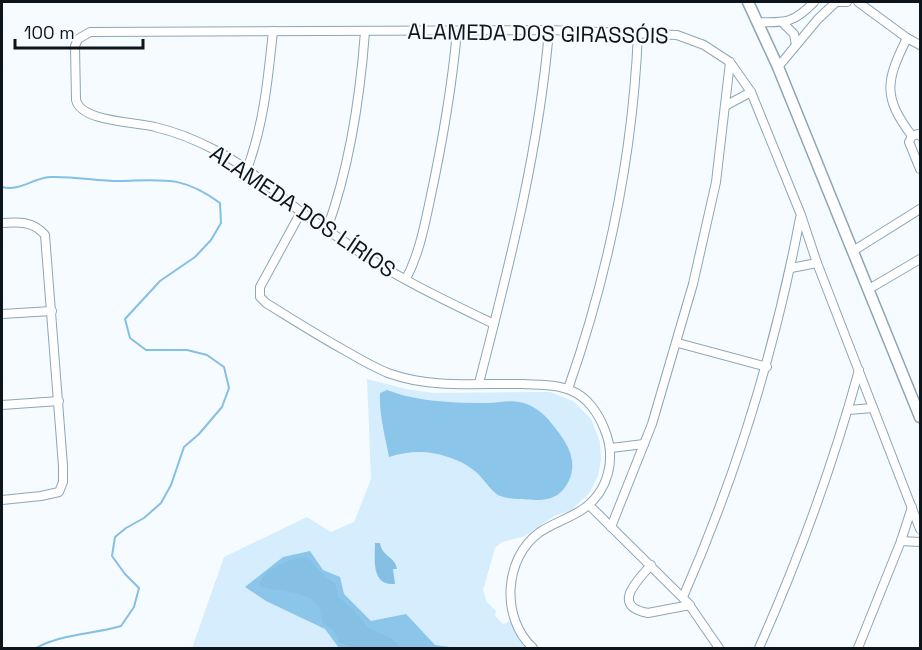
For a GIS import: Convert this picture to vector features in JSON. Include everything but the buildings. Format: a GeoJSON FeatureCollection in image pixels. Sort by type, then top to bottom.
{"type":"FeatureCollection","features":[{"type":"Feature","properties":{"kind":"street"},"geometry":{"type":"LineString","coordinates":[[748,2],[778,67],[921,417]]}},
{"type":"Feature","properties":{"kind":"street"},"geometry":{"type":"LineString","coordinates":[[757,22],[783,23],[794,20],[814,2]]}},
{"type":"Feature","properties":{"kind":"street"},"geometry":{"type":"LineString","coordinates":[[778,67],[835,2],[847,2]]}},
{"type":"Feature","properties":{"kind":"street"},"geometry":{"type":"LineString","coordinates":[[858,2],[907,38],[921,45]]}},
{"type":"Feature","properties":{"kind":"street"},"geometry":{"type":"LineString","coordinates":[[783,23],[791,30],[796,45]]}},
{"type":"Feature","properties":{"kind":"street"},"geometry":{"type":"LineString","coordinates":[[479,383],[520,221],[537,139],[549,30]]}},
{"type":"Feature","properties":{"kind":"street","name":"ALAMEDA DOS GIRASSÓIS"},"geometry":{"type":"LineString","coordinates":[[86,32],[549,30],[661,33],[685,37],[704,45],[730,62],[751,92],[801,214],[817,263],[921,529]]}},
{"type":"Feature","properties":{"kind":"street"},"geometry":{"type":"LineString","coordinates":[[247,169],[256,146],[261,122],[273,31]]}},
{"type":"Feature","properties":{"kind":"street"},"geometry":{"type":"LineString","coordinates":[[406,279],[414,265],[438,164],[457,31]]}},
{"type":"Feature","properties":{"kind":"street","name":"ALAMEDA DOS LÍRIOS"},"geometry":{"type":"LineString","coordinates":[[86,32],[78,39],[75,46],[76,100],[81,108],[90,114],[106,118],[154,126],[215,150],[247,169],[301,212],[383,267],[494,324]]}},
{"type":"Feature","properties":{"kind":"street"},"geometry":{"type":"LineString","coordinates":[[327,229],[340,190],[350,147],[363,63],[365,32]]}},
{"type":"Feature","properties":{"kind":"street"},"geometry":{"type":"LineString","coordinates":[[568,389],[590,320],[621,188],[631,136],[638,33]]}},
{"type":"Feature","properties":{"kind":"street"},"geometry":{"type":"LineString","coordinates":[[907,38],[890,78],[890,93],[895,108],[916,136],[909,142],[921,169]]}},
{"type":"Feature","properties":{"kind":"street"},"geometry":{"type":"LineString","coordinates":[[611,528],[644,444],[678,342],[704,242],[716,182],[730,62]]}},
{"type":"Feature","properties":{"kind":"street"},"geometry":{"type":"LineString","coordinates":[[725,106],[751,92]]}},
{"type":"Feature","properties":{"kind":"street"},"geometry":{"type":"LineString","coordinates":[[853,250],[921,209]]}},
{"type":"Feature","properties":{"kind":"street"},"geometry":{"type":"LineString","coordinates":[[301,212],[260,287],[260,297],[266,303],[307,329],[387,372],[430,384],[544,385],[568,389],[591,406],[604,429],[611,448],[609,471],[600,491],[589,505],[540,532],[522,553],[510,588],[511,607],[515,621],[534,648]]}},
{"type":"Feature","properties":{"kind":"street"},"geometry":{"type":"LineString","coordinates":[[682,597],[726,491],[767,367],[801,214]]}},
{"type":"Feature","properties":{"kind":"street"},"geometry":{"type":"LineString","coordinates":[[2,223],[26,222],[34,225],[45,235],[63,466],[62,488],[54,494],[2,500]]}},
{"type":"Feature","properties":{"kind":"street"},"geometry":{"type":"LineString","coordinates":[[869,289],[921,259]]}},
{"type":"Feature","properties":{"kind":"street"},"geometry":{"type":"LineString","coordinates":[[790,268],[817,263]]}},
{"type":"Feature","properties":{"kind":"street"},"geometry":{"type":"LineString","coordinates":[[2,314],[52,310]]}},
{"type":"Feature","properties":{"kind":"street"},"geometry":{"type":"LineString","coordinates":[[678,342],[767,367]]}},
{"type":"Feature","properties":{"kind":"street"},"geometry":{"type":"LineString","coordinates":[[759,648],[802,545],[840,439],[859,368]]}},
{"type":"Feature","properties":{"kind":"street"},"geometry":{"type":"LineString","coordinates":[[2,405],[59,401]]}},
{"type":"Feature","properties":{"kind":"street"},"geometry":{"type":"LineString","coordinates":[[848,410],[873,408]]}},
{"type":"Feature","properties":{"kind":"street"},"geometry":{"type":"LineString","coordinates":[[611,448],[644,444]]}},
{"type":"Feature","properties":{"kind":"street"},"geometry":{"type":"LineString","coordinates":[[589,505],[690,605],[719,648]]}},
{"type":"Feature","properties":{"kind":"street"},"geometry":{"type":"LineString","coordinates":[[858,648],[901,541],[912,507]]}},
{"type":"Feature","properties":{"kind":"street"},"geometry":{"type":"LineString","coordinates":[[901,541],[921,542]]}},
{"type":"Feature","properties":{"kind":"street"},"geometry":{"type":"LineString","coordinates":[[651,565],[630,590],[629,600],[632,606],[641,612],[648,613],[690,605]]}},
{"type":"Feature","properties":{"kind":"shaded area"},"geometry":{"type":"Polygon","coordinates":[[[367,379],[406,389],[434,393],[550,392],[573,401],[591,419],[600,442],[601,459],[598,476],[590,492],[572,510],[554,516],[525,536],[502,542],[495,548],[483,590],[487,602],[496,611],[495,616],[503,624],[510,621],[532,648],[192,648],[224,557],[307,517],[331,532],[354,522],[371,479],[367,379]]]}},
{"type":"Feature","properties":{"kind":"shaded area"},"geometry":{"type":"Polygon","coordinates":[[[387,390],[436,401],[491,403],[515,401],[529,405],[545,416],[565,442],[572,463],[570,478],[566,486],[556,496],[544,500],[512,499],[498,495],[473,469],[452,458],[418,452],[389,457],[380,401],[380,393],[387,390]]]}},
{"type":"Feature","properties":{"kind":"shaded area"},"geometry":{"type":"Polygon","coordinates":[[[375,543],[380,543],[383,551],[396,565],[397,569],[393,569],[395,584],[387,584],[378,576],[375,564],[375,543]]]}},
{"type":"Feature","properties":{"kind":"shaded area"},"geometry":{"type":"Polygon","coordinates":[[[310,551],[323,570],[340,577],[344,594],[371,621],[406,614],[435,645],[457,648],[339,648],[325,629],[266,601],[245,587],[283,557],[310,551]]]}},
{"type":"Feature","properties":{"kind":"shaded area"},"geometry":{"type":"Polygon","coordinates":[[[296,558],[308,558],[325,577],[335,583],[339,598],[354,610],[368,628],[391,638],[402,648],[352,648],[339,642],[333,630],[322,622],[320,608],[308,597],[259,586],[268,572],[296,558]]]}},
{"type":"Feature","properties":{"kind":"waterway"},"geometry":{"type":"LineString","coordinates":[[2,187],[14,188],[50,177],[110,181],[160,180],[183,183],[220,203],[221,223],[211,240],[195,257],[160,281],[125,319],[130,338],[146,350],[187,350],[207,355],[224,367],[229,388],[222,407],[199,434],[184,447],[171,485],[161,503],[144,518],[115,537],[112,556],[139,588],[134,607],[121,626],[67,637],[36,648]]}}]}
